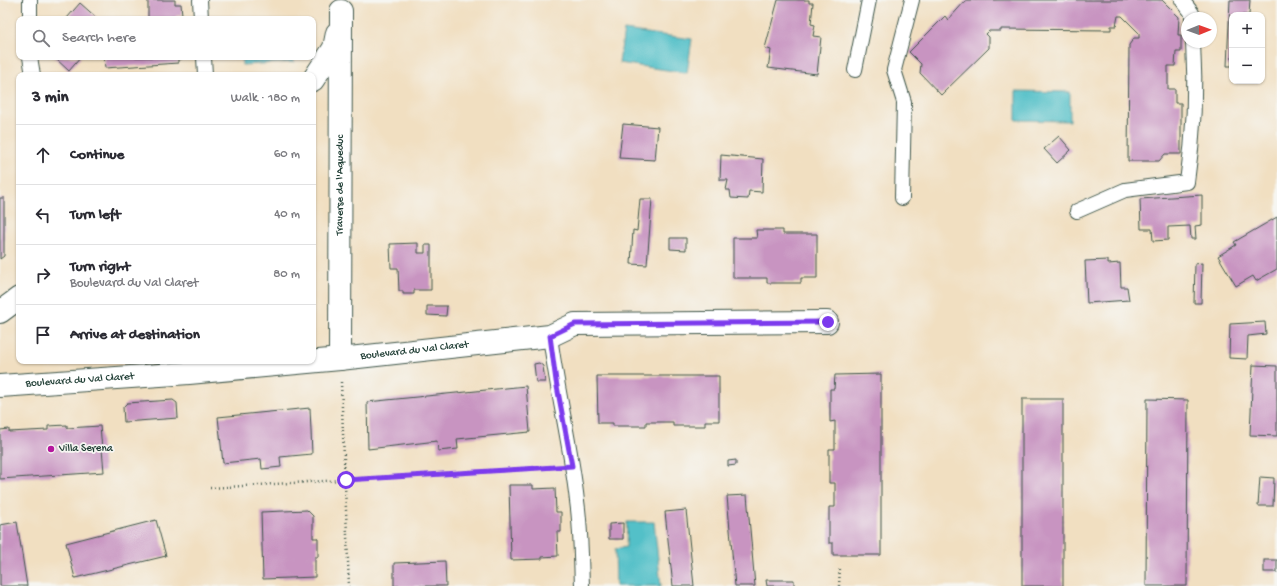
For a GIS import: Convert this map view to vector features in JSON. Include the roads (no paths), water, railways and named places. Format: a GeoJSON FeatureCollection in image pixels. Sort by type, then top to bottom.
{"type":"FeatureCollection","features":[{"type":"Feature","properties":{"kind":"street"},"geometry":{"type":"LineString","coordinates":[[316,75],[334,48],[341,5]]}},
{"type":"Feature","properties":{"kind":"street","name":"Traverse de l'Aqueduc"},"geometry":{"type":"LineString","coordinates":[[340,359],[341,5]]}},
{"type":"Feature","properties":{"kind":"street"},"geometry":{"type":"LineString","coordinates":[[0,312],[16,300]]}},
{"type":"Feature","properties":{"kind":"street","name":"Boulevard du Val Claret"},"geometry":{"type":"LineString","coordinates":[[316,361],[550,336],[575,324],[828,322]]}},
{"type":"Feature","properties":{"kind":"street","name":"Boulevard du Val Claret"},"geometry":{"type":"LineString","coordinates":[[0,386],[189,373],[286,364]]}},
{"type":"Feature","properties":{"kind":"lane"},"geometry":{"type":"LineString","coordinates":[[30,0],[30,16]]}},
{"type":"Feature","properties":{"kind":"lane"},"geometry":{"type":"LineString","coordinates":[[200,0],[202,16]]}},
{"type":"Feature","properties":{"kind":"lane"},"geometry":{"type":"LineString","coordinates":[[855,70],[869,0]]}},
{"type":"Feature","properties":{"kind":"lane"},"geometry":{"type":"LineString","coordinates":[[902,198],[904,102],[894,70],[912,0]]}},
{"type":"Feature","properties":{"kind":"lane"},"geometry":{"type":"LineString","coordinates":[[1182,0],[1191,12]]}},
{"type":"Feature","properties":{"kind":"lane"},"geometry":{"type":"LineString","coordinates":[[1077,211],[1125,190],[1187,182],[1192,146],[1195,84],[1193,48]]}},
{"type":"Feature","properties":{"kind":"lane"},"geometry":{"type":"LineString","coordinates":[[30,60],[32,72]]}},
{"type":"Feature","properties":{"kind":"lane"},"geometry":{"type":"LineString","coordinates":[[204,60],[205,72]]}},
{"type":"Feature","properties":{"kind":"lane"},"geometry":{"type":"LineString","coordinates":[[550,336],[556,381],[578,502],[582,586]]}},
{"type":"Feature","properties":{"kind":"water"},"geometry":{"type":"Polygon","coordinates":[[[624,30],[692,39],[687,73],[619,63],[624,30]]]}},
{"type":"Feature","properties":{"kind":"water"},"geometry":{"type":"Polygon","coordinates":[[[242,60],[294,60],[294,62],[242,65],[242,60]]]}},
{"type":"Feature","properties":{"kind":"water"},"geometry":{"type":"Polygon","coordinates":[[[1016,91],[1070,92],[1070,121],[1016,120],[1016,91]]]}},
{"type":"Feature","properties":{"kind":"water"},"geometry":{"type":"Polygon","coordinates":[[[627,522],[654,522],[661,586],[616,586],[615,549],[626,547],[627,522]]]}},
{"type":"Feature","properties":{"kind":"place","name":"Villa Serena"},"geometry":{"type":"Point","coordinates":[51,449]}}]}
